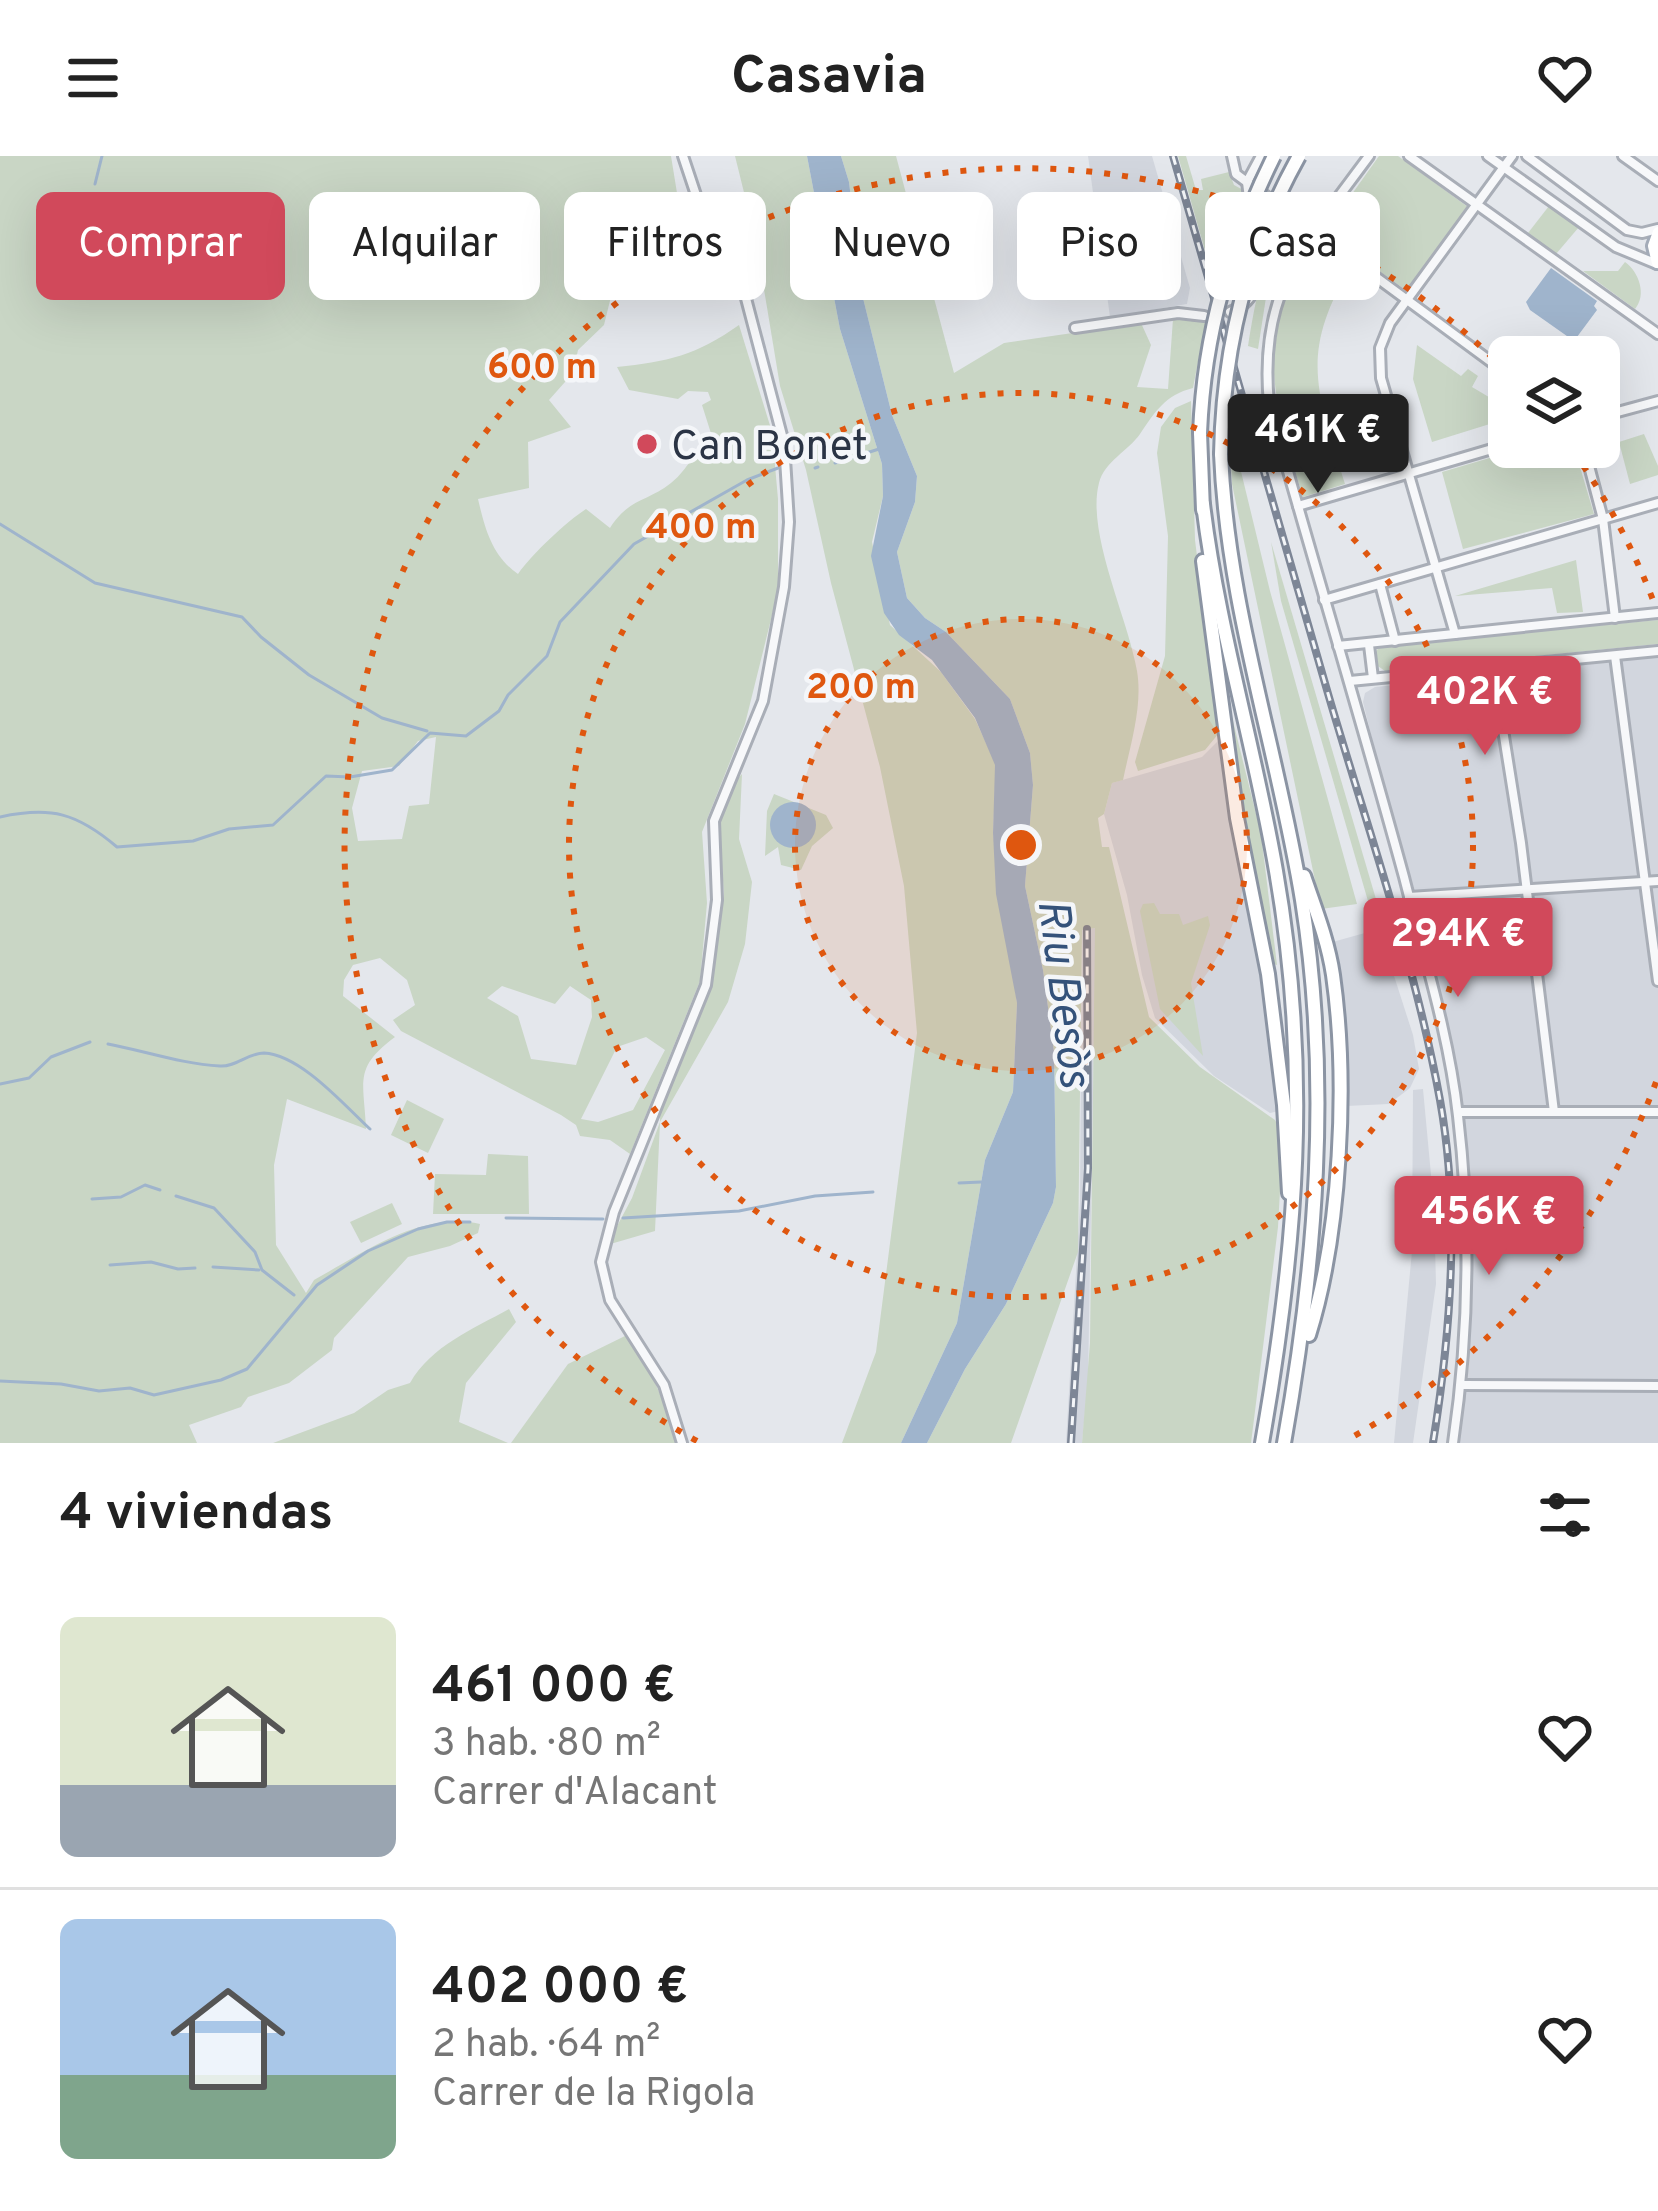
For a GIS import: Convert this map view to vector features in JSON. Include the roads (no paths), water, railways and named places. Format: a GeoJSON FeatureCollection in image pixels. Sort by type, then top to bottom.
{"type":"FeatureCollection","features":[{"type":"Feature","properties":{"kind":"highway"},"geometry":{"type":"LineString","coordinates":[[1274,156],[1248,210],[1218,299],[1206,356],[1202,559],[1237,818],[1273,1009],[1294,1230]]}},
{"type":"Feature","properties":{"kind":"highway"},"geometry":{"type":"LineString","coordinates":[[1284,1443],[1314,1220],[1318,1122],[1313,996],[1291,838],[1228,540],[1221,454],[1227,357],[1239,304],[1261,235],[1299,156]]}},
{"type":"Feature","properties":{"kind":"highway"},"geometry":{"type":"LineString","coordinates":[[1203,504],[1219,607],[1276,871],[1297,1061],[1294,1230],[1262,1443]]}},
{"type":"Feature","properties":{"kind":"highway"},"geometry":{"type":"LineString","coordinates":[[1291,838],[1330,960],[1340,1076],[1328,1232],[1312,1327],[1296,1376]]}},
{"type":"Feature","properties":{"kind":"main road"},"geometry":{"type":"LineString","coordinates":[[1657,264],[1653,246],[1658,230]]}},
{"type":"Feature","properties":{"kind":"street"},"geometry":{"type":"LineString","coordinates":[[682,1443],[664,1385],[606,1293],[602,1252],[624,1185],[706,985],[717,900],[714,820],[763,701],[784,587],[790,522],[784,443],[738,268],[698,201],[683,156]]}},
{"type":"Feature","properties":{"kind":"street"},"geometry":{"type":"LineString","coordinates":[[1232,156],[1236,174],[1261,192]]}},
{"type":"Feature","properties":{"kind":"street"},"geometry":{"type":"LineString","coordinates":[[1230,312],[1252,298],[1258,282],[1247,182],[1261,156]]}},
{"type":"Feature","properties":{"kind":"street"},"geometry":{"type":"LineString","coordinates":[[1343,192],[1369,156]]}},
{"type":"Feature","properties":{"kind":"street"},"geometry":{"type":"LineString","coordinates":[[1409,156],[1658,334]]}},
{"type":"Feature","properties":{"kind":"street"},"geometry":{"type":"LineString","coordinates":[[1488,156],[1590,229],[1626,252],[1657,264]]}},
{"type":"Feature","properties":{"kind":"street"},"geometry":{"type":"LineString","coordinates":[[1455,634],[1380,367],[1385,331],[1512,156]]}},
{"type":"Feature","properties":{"kind":"street"},"geometry":{"type":"LineString","coordinates":[[1527,156],[1627,230],[1658,230]]}},
{"type":"Feature","properties":{"kind":"street"},"geometry":{"type":"LineString","coordinates":[[1623,156],[1658,181]]}},
{"type":"Feature","properties":{"kind":"street"},"geometry":{"type":"LineString","coordinates":[[1590,229],[1601,213]]}},
{"type":"Feature","properties":{"kind":"street"},"geometry":{"type":"LineString","coordinates":[[1380,282],[1488,360]]}},
{"type":"Feature","properties":{"kind":"street"},"geometry":{"type":"LineString","coordinates":[[1278,300],[1266,346],[1269,404],[1409,897],[1442,1024],[1458,1112],[1467,1247],[1461,1385],[1453,1443]]}},
{"type":"Feature","properties":{"kind":"street"},"geometry":{"type":"LineString","coordinates":[[1075,328],[1178,314],[1204,316]]}},
{"type":"Feature","properties":{"kind":"street"},"geometry":{"type":"LineString","coordinates":[[1620,411],[1658,400]]}},
{"type":"Feature","properties":{"kind":"street"},"geometry":{"type":"LineString","coordinates":[[1298,506],[1488,450]]}},
{"type":"Feature","properties":{"kind":"street"},"geometry":{"type":"LineString","coordinates":[[1590,468],[1603,519],[1615,618]]}},
{"type":"Feature","properties":{"kind":"street"},"geometry":{"type":"LineString","coordinates":[[1324,600],[1658,503]]}},
{"type":"Feature","properties":{"kind":"street"},"geometry":{"type":"LineString","coordinates":[[1380,584],[1395,641]]}},
{"type":"Feature","properties":{"kind":"street"},"geometry":{"type":"LineString","coordinates":[[1338,646],[1658,614]]}},
{"type":"Feature","properties":{"kind":"street"},"geometry":{"type":"LineString","coordinates":[[1369,645],[1373,678]]}},
{"type":"Feature","properties":{"kind":"street"},"geometry":{"type":"LineString","coordinates":[[1350,681],[1658,651]]}},
{"type":"Feature","properties":{"kind":"street"},"geometry":{"type":"LineString","coordinates":[[1615,656],[1658,981]]}},
{"type":"Feature","properties":{"kind":"street"},"geometry":{"type":"LineString","coordinates":[[1493,667],[1554,1112]]}},
{"type":"Feature","properties":{"kind":"street"},"geometry":{"type":"LineString","coordinates":[[1409,897],[1658,881]]}},
{"type":"Feature","properties":{"kind":"street"},"geometry":{"type":"LineString","coordinates":[[1458,1112],[1658,1112]]}},
{"type":"Feature","properties":{"kind":"street"},"geometry":{"type":"LineString","coordinates":[[1461,1385],[1658,1386]]}},
{"type":"Feature","properties":{"kind":"water"},"geometry":{"type":"Polygon","coordinates":[[[807,156],[841,156],[850,192],[814,192],[807,156]]]}},
{"type":"Feature","properties":{"kind":"water"},"geometry":{"type":"Polygon","coordinates":[[[1551,268],[1597,301],[1597,310],[1578,336],[1567,336],[1526,302],[1551,268]]]}},
{"type":"Feature","properties":{"kind":"water"},"geometry":{"type":"Polygon","coordinates":[[[834,300],[863,300],[892,415],[917,476],[915,502],[897,552],[907,598],[1010,699],[1030,753],[1033,785],[1025,886],[1054,1052],[1053,1203],[1006,1304],[927,1443],[901,1443],[957,1323],[985,1160],[1013,1092],[1017,1003],[996,894],[995,765],[975,718],[932,660],[899,635],[884,613],[871,556],[883,496],[882,464],[834,300]]]}},
{"type":"Feature","properties":{"kind":"water"},"geometry":{"type":"Polygon","coordinates":[[[793,802],[809,809],[816,825],[809,841],[793,848],[777,841],[770,825],[777,809],[793,802]]]}},
{"type":"Feature","properties":{"kind":"waterway"},"geometry":{"type":"LineString","coordinates":[[95,184],[102,156]]}},
{"type":"Feature","properties":{"kind":"waterway"},"geometry":{"type":"LineString","coordinates":[[835,463],[879,449]]}},
{"type":"Feature","properties":{"kind":"waterway"},"geometry":{"type":"LineString","coordinates":[[0,817],[34,812],[63,815],[89,826],[117,847],[193,841],[229,829],[273,825],[326,776],[392,770],[430,733],[466,736],[499,711],[508,695],[547,656],[560,622],[634,544],[747,480],[778,468]]}},
{"type":"Feature","properties":{"kind":"waterway"},"geometry":{"type":"LineString","coordinates":[[0,524],[95,583],[242,617],[309,675],[382,718],[427,731]]}},
{"type":"Feature","properties":{"kind":"waterway"},"geometry":{"type":"LineString","coordinates":[[0,1084],[29,1078],[51,1057],[90,1042]]}},
{"type":"Feature","properties":{"kind":"waterway"},"geometry":{"type":"LineString","coordinates":[[108,1044],[220,1066],[258,1054],[278,1056],[321,1083],[370,1129]]}},
{"type":"Feature","properties":{"kind":"waterway"},"geometry":{"type":"LineString","coordinates":[[959,1183],[981,1182]]}},
{"type":"Feature","properties":{"kind":"waterway"},"geometry":{"type":"LineString","coordinates":[[92,1199],[121,1197],[145,1185],[160,1190]]}},
{"type":"Feature","properties":{"kind":"waterway"},"geometry":{"type":"LineString","coordinates":[[623,1218],[739,1211],[815,1196],[873,1192]]}},
{"type":"Feature","properties":{"kind":"waterway"},"geometry":{"type":"LineString","coordinates":[[176,1196],[214,1208],[255,1252],[262,1270],[294,1295]]}},
{"type":"Feature","properties":{"kind":"waterway"},"geometry":{"type":"LineString","coordinates":[[506,1218],[603,1219]]}},
{"type":"Feature","properties":{"kind":"waterway"},"geometry":{"type":"LineString","coordinates":[[0,1381],[99,1391],[130,1388],[154,1395],[221,1380],[247,1369],[317,1285],[368,1251],[418,1229],[470,1222]]}},
{"type":"Feature","properties":{"kind":"waterway"},"geometry":{"type":"LineString","coordinates":[[110,1265],[151,1262],[195,1268]]}},
{"type":"Feature","properties":{"kind":"waterway"},"geometry":{"type":"LineString","coordinates":[[213,1267],[259,1270]]}},
{"type":"Feature","properties":{"kind":"railway"},"geometry":{"type":"LineString","coordinates":[[1173,156],[1430,1049],[1446,1142],[1451,1228],[1444,1358],[1433,1443]]}},
{"type":"Feature","properties":{"kind":"railway"},"geometry":{"type":"LineString","coordinates":[[1071,1443],[1088,1168],[1087,929]]}},
{"type":"Feature","properties":{"kind":"place","name":"Can Bonet"},"geometry":{"type":"Point","coordinates":[647,444]}},
{"type":"Feature","properties":{"kind":"water label","name":"Riu Besòs"},"geometry":{"type":"Point","coordinates":[1066,993]}}]}
